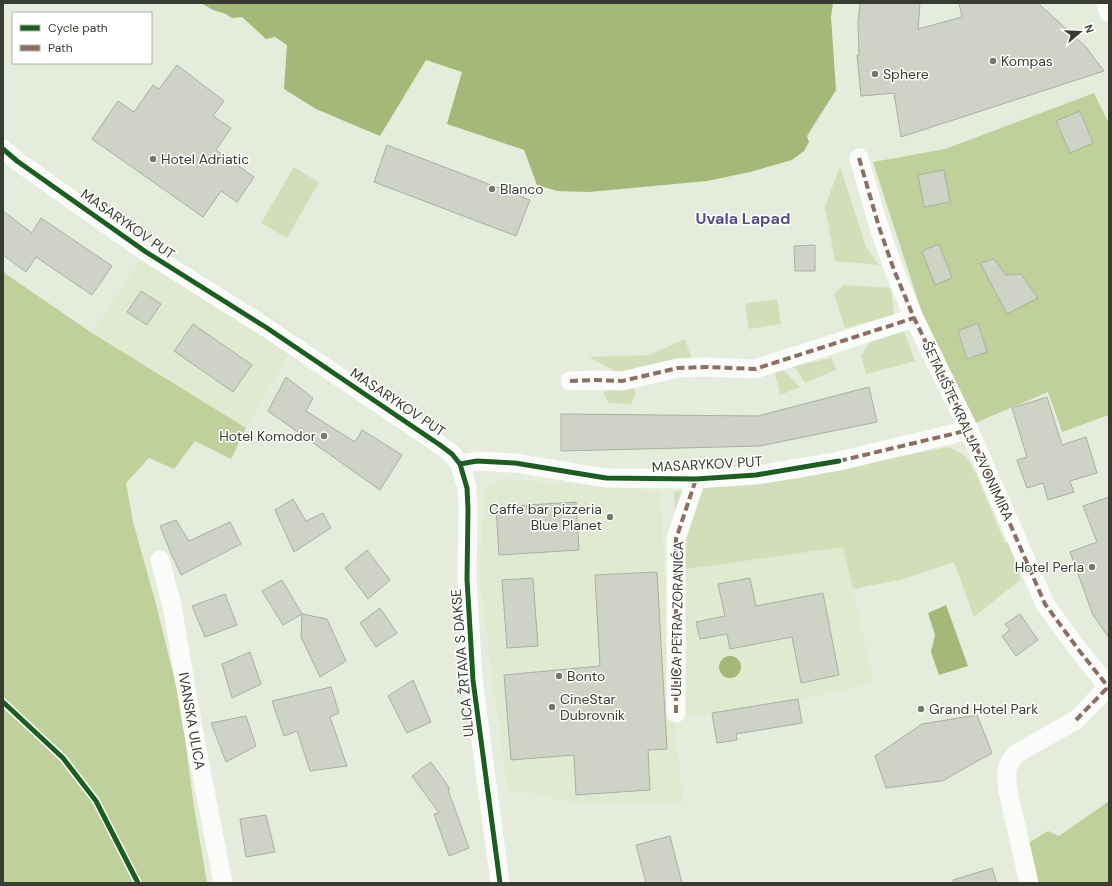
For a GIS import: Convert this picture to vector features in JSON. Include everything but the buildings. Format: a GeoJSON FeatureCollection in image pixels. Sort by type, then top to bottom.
{"type":"FeatureCollection","features":[{"type":"Feature","properties":{"kind":"street"},"geometry":{"type":"LineString","coordinates":[[1106,3],[1109,13]]}},
{"type":"Feature","properties":{"kind":"street","name":"MASARYKOV PUT"},"geometry":{"type":"LineString","coordinates":[[3,149],[16,161],[146,252],[266,328],[440,445],[452,454],[460,464],[477,461],[515,463],[606,478],[696,479],[756,475],[839,461],[969,430]]}},
{"type":"Feature","properties":{"kind":"street","name":"ŠETALIŠTE KRALJA ZVONIMIRA"},"geometry":{"type":"LineString","coordinates":[[859,158],[879,227],[894,270],[914,318],[969,430],[1045,604],[1109,688]]}},
{"type":"Feature","properties":{"kind":"street"},"geometry":{"type":"LineString","coordinates":[[570,381],[622,381],[678,368],[707,367],[754,369],[914,318]]}},
{"type":"Feature","properties":{"kind":"street","name":"ULICA ŽRTAVA S DAKSE"},"geometry":{"type":"LineString","coordinates":[[460,464],[467,488],[468,509],[466,579],[473,680],[500,883]]}},
{"type":"Feature","properties":{"kind":"street","name":"ULICA PETRA ZORANIĆA"},"geometry":{"type":"LineString","coordinates":[[676,713],[676,538],[696,479]]}},
{"type":"Feature","properties":{"kind":"street","name":"IVANSKA ULICA"},"geometry":{"type":"LineString","coordinates":[[160,560],[172,606],[223,883]]}},
{"type":"Feature","properties":{"kind":"street"},"geometry":{"type":"LineString","coordinates":[[1029,883],[1008,791],[1006,775],[1007,766],[1016,754],[1076,720],[1109,688]]}},
{"type":"Feature","properties":{"kind":"shaded area"},"geometry":{"type":"Polygon","coordinates":[[[201,3],[833,3],[831,17],[836,90],[807,136],[809,142],[804,151],[792,160],[750,172],[707,181],[589,192],[557,191],[537,185],[524,150],[447,124],[462,72],[426,60],[380,136],[316,109],[284,89],[287,45],[275,37],[266,39],[242,17],[232,18],[201,3]]]}},
{"type":"Feature","properties":{"kind":"shaded area"},"geometry":{"type":"Polygon","coordinates":[[[1094,93],[1109,124],[1109,415],[1062,432],[1048,392],[973,424],[922,313],[873,162],[945,149],[1094,93]]]}},
{"type":"Feature","properties":{"kind":"shaded area"},"geometry":{"type":"Polygon","coordinates":[[[840,166],[866,247],[879,265],[835,261],[825,207],[840,166]]]}},
{"type":"Feature","properties":{"kind":"shaded area"},"geometry":{"type":"Polygon","coordinates":[[[294,167],[319,182],[287,238],[261,223],[294,167]]]}},
{"type":"Feature","properties":{"kind":"shaded area"},"geometry":{"type":"Polygon","coordinates":[[[146,252],[258,324],[266,311],[299,336],[246,428],[92,333],[146,252]]]}},
{"type":"Feature","properties":{"kind":"shaded area"},"geometry":{"type":"Polygon","coordinates":[[[3,272],[92,333],[246,428],[231,459],[195,441],[174,469],[149,458],[126,483],[133,522],[156,604],[180,702],[194,807],[207,883],[3,883],[3,272]]]}},
{"type":"Feature","properties":{"kind":"shaded area"},"geometry":{"type":"Polygon","coordinates":[[[843,285],[891,288],[894,315],[845,328],[834,294],[843,285]]]}},
{"type":"Feature","properties":{"kind":"shaded area"},"geometry":{"type":"Polygon","coordinates":[[[777,299],[781,324],[749,329],[745,304],[777,299]]]}},
{"type":"Feature","properties":{"kind":"shaded area"},"geometry":{"type":"Polygon","coordinates":[[[904,331],[915,361],[866,374],[861,356],[871,340],[904,331]]]}},
{"type":"Feature","properties":{"kind":"shaded area"},"geometry":{"type":"Polygon","coordinates":[[[685,339],[691,357],[624,376],[589,357],[649,355],[685,339]]]}},
{"type":"Feature","properties":{"kind":"shaded area"},"geometry":{"type":"Polygon","coordinates":[[[832,358],[836,370],[805,383],[794,366],[832,358]]]}},
{"type":"Feature","properties":{"kind":"shaded area"},"geometry":{"type":"Polygon","coordinates":[[[774,370],[783,370],[800,387],[780,395],[774,370]]]}},
{"type":"Feature","properties":{"kind":"shaded area"},"geometry":{"type":"Polygon","coordinates":[[[632,384],[636,394],[631,404],[609,403],[603,392],[632,384]]]}},
{"type":"Feature","properties":{"kind":"shaded area"},"geometry":{"type":"Polygon","coordinates":[[[949,447],[966,456],[977,476],[1005,543],[1008,542],[1021,573],[1019,574],[1021,579],[974,617],[954,562],[904,579],[853,589],[843,547],[681,570],[674,492],[815,473],[949,447]]]}},
{"type":"Feature","properties":{"kind":"shaded area"},"geometry":{"type":"Polygon","coordinates":[[[505,479],[661,491],[664,573],[843,547],[874,683],[847,690],[798,699],[674,719],[683,802],[578,804],[527,792],[508,792],[480,585],[483,499],[490,484],[505,479]]]}},
{"type":"Feature","properties":{"kind":"shaded area"},"geometry":{"type":"Polygon","coordinates":[[[946,605],[968,666],[939,675],[931,652],[935,635],[928,613],[946,605]]]}},
{"type":"Feature","properties":{"kind":"shaded area"},"geometry":{"type":"Polygon","coordinates":[[[730,656],[738,659],[741,667],[738,675],[730,678],[722,675],[719,667],[722,659],[730,656]]]}},
{"type":"Feature","properties":{"kind":"shaded area"},"geometry":{"type":"Polygon","coordinates":[[[1109,801],[1109,883],[1035,883],[1027,844],[1048,831],[1059,836],[1109,801]]]}},
{"type":"Feature","properties":{"kind":"marked path"},"geometry":{"type":"LineString","coordinates":[[859,158],[879,227],[894,270],[914,318],[969,430],[1045,604],[1109,688]]}},
{"type":"Feature","properties":{"kind":"marked path"},"geometry":{"type":"LineString","coordinates":[[570,381],[622,381],[678,368],[707,367],[755,369],[914,318]]}},
{"type":"Feature","properties":{"kind":"marked path"},"geometry":{"type":"LineString","coordinates":[[839,461],[969,430]]}},
{"type":"Feature","properties":{"kind":"marked path"},"geometry":{"type":"LineString","coordinates":[[676,713],[676,539],[696,479]]}},
{"type":"Feature","properties":{"kind":"marked path"},"geometry":{"type":"LineString","coordinates":[[1076,720],[1108,687]]}},
{"type":"Feature","properties":{"kind":"cycle path"},"geometry":{"type":"LineString","coordinates":[[3,149],[17,161],[146,252],[267,328],[440,445],[452,454],[460,464],[467,488],[467,579],[473,680],[500,883]]}},
{"type":"Feature","properties":{"kind":"cycle path"},"geometry":{"type":"LineString","coordinates":[[460,464],[477,461],[515,463],[606,478],[696,479],[756,475],[839,461]]}},
{"type":"Feature","properties":{"kind":"cycle path"},"geometry":{"type":"LineString","coordinates":[[3,702],[63,758],[96,801],[138,883]]}},
{"type":"Feature","properties":{"kind":"place","name":"Kompas"},"geometry":{"type":"Point","coordinates":[993,61]}},
{"type":"Feature","properties":{"kind":"place","name":"Sphere"},"geometry":{"type":"Point","coordinates":[875,74]}},
{"type":"Feature","properties":{"kind":"place","name":"Hotel Adriatic"},"geometry":{"type":"Point","coordinates":[153,159]}},
{"type":"Feature","properties":{"kind":"place","name":"Blanco"},"geometry":{"type":"Point","coordinates":[492,189]}},
{"type":"Feature","properties":{"kind":"place","name":"Hotel Komodor"},"geometry":{"type":"Point","coordinates":[324,436]}},
{"type":"Feature","properties":{"kind":"place","name":"Caffe bar pizzeria Blue Planet"},"geometry":{"type":"Point","coordinates":[610,517]}},
{"type":"Feature","properties":{"kind":"place","name":"Hotel Perla"},"geometry":{"type":"Point","coordinates":[1092,567]}},
{"type":"Feature","properties":{"kind":"place","name":"Bonto"},"geometry":{"type":"Point","coordinates":[559,676]}},
{"type":"Feature","properties":{"kind":"place","name":"CineStar Dubrovnik"},"geometry":{"type":"Point","coordinates":[552,707]}},
{"type":"Feature","properties":{"kind":"place","name":"Grand Hotel Park"},"geometry":{"type":"Point","coordinates":[921,709]}},
{"type":"Feature","properties":{"kind":"district","name":"Uvala Lapad"},"geometry":{"type":"Point","coordinates":[743,218]}}]}
